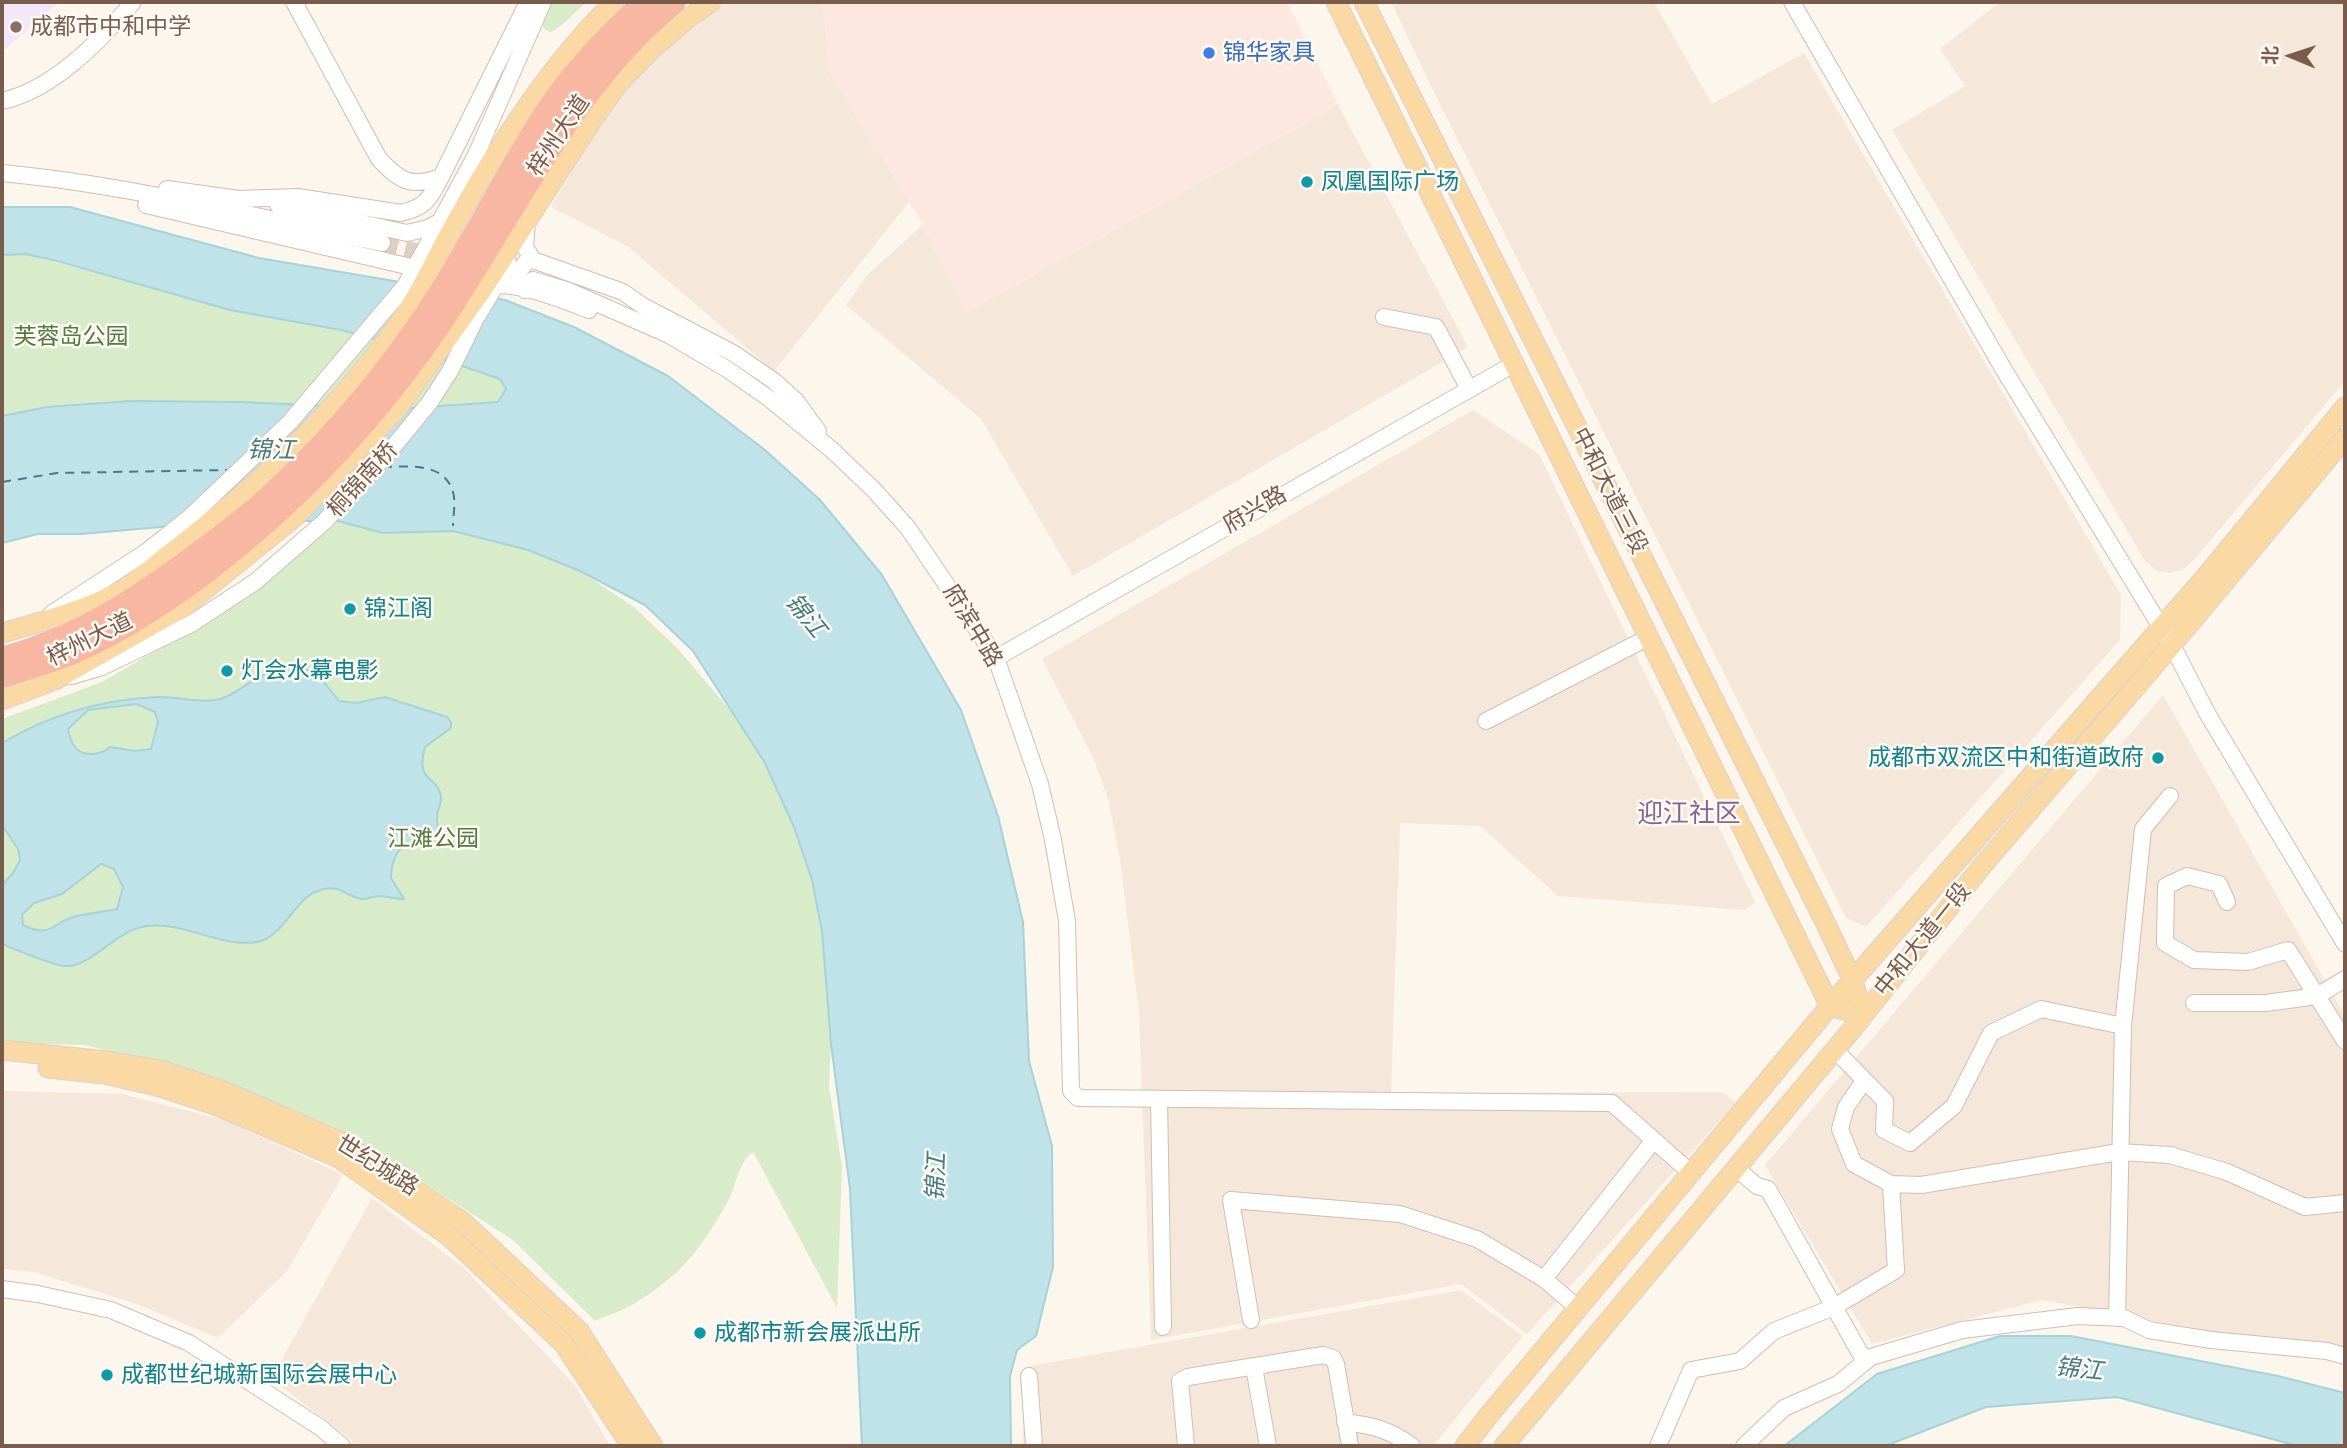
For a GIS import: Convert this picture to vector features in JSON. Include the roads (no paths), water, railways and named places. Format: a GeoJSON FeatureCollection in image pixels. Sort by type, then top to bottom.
{"type":"FeatureCollection","features":[{"type":"Feature","properties":{"kind":"highway","name":"梓州大道"},"geometry":{"type":"LineString","coordinates":[[454,284],[531,136],[560,93],[593,53],[645,2]]}},
{"type":"Feature","properties":{"kind":"highway","name":"梓州大道"},"geometry":{"type":"LineString","coordinates":[[454,284],[572,112],[632,40],[674,2]]}},
{"type":"Feature","properties":{"kind":"highway"},"geometry":{"type":"LineString","coordinates":[[169,587],[270,496],[337,428],[454,284]]}},
{"type":"Feature","properties":{"kind":"highway","name":"梓州大道"},"geometry":{"type":"LineString","coordinates":[[2,659],[45,645],[169,587]]}},
{"type":"Feature","properties":{"kind":"highway","name":"梓州大道"},"geometry":{"type":"LineString","coordinates":[[2,677],[71,653],[110,634],[169,587]]}},
{"type":"Feature","properties":{"kind":"main road"},"geometry":{"type":"LineString","coordinates":[[454,284],[449,234],[525,109],[554,68],[589,26],[614,2]]}},
{"type":"Feature","properties":{"kind":"main road"},"geometry":{"type":"LineString","coordinates":[[454,284],[526,228],[591,122],[618,84],[652,49],[711,2]]}},
{"type":"Feature","properties":{"kind":"main road"},"geometry":{"type":"LineString","coordinates":[[1336,2],[1830,1006],[1863,1015]]}},
{"type":"Feature","properties":{"kind":"main road","name":"中和大道三段"},"geometry":{"type":"LineString","coordinates":[[1364,2],[1819,909],[1853,981],[1863,1015]]}},
{"type":"Feature","properties":{"kind":"main road","name":"桐锦南桥"},"geometry":{"type":"LineString","coordinates":[[169,587],[271,538],[334,477],[397,409],[454,284]]}},
{"type":"Feature","properties":{"kind":"main road","name":"中和大道一段"},"geometry":{"type":"LineString","coordinates":[[1465,1446],[1830,1006],[2216,563],[2345,407]]}},
{"type":"Feature","properties":{"kind":"main road","name":"中和大道一段"},"geometry":{"type":"LineString","coordinates":[[1504,1446],[1835,1050],[1982,866],[2172,646],[2345,438]]}},
{"type":"Feature","properties":{"kind":"main road"},"geometry":{"type":"LineString","coordinates":[[2,636],[91,605],[119,592],[169,587]]}},
{"type":"Feature","properties":{"kind":"main road"},"geometry":{"type":"LineString","coordinates":[[2,700],[55,680],[169,587]]}},
{"type":"Feature","properties":{"kind":"main road"},"geometry":{"type":"LineString","coordinates":[[2,636],[91,625]]}},
{"type":"Feature","properties":{"kind":"main road","name":"世纪城路"},"geometry":{"type":"LineString","coordinates":[[2,1050],[107,1061],[160,1070],[221,1090],[344,1143],[463,1222],[579,1331],[653,1446]]}},
{"type":"Feature","properties":{"kind":"main road","name":"世纪城路"},"geometry":{"type":"LineString","coordinates":[[2,1063],[104,1074],[157,1086],[218,1105],[339,1158],[450,1237],[564,1344],[631,1446]]}},
{"type":"Feature","properties":{"kind":"street"},"geometry":{"type":"LineString","coordinates":[[2,101],[19,97],[51,80],[77,59],[133,2]]}},
{"type":"Feature","properties":{"kind":"street"},"geometry":{"type":"LineString","coordinates":[[294,2],[379,159],[405,181],[416,183],[441,177]]}},
{"type":"Feature","properties":{"kind":"street"},"geometry":{"type":"LineString","coordinates":[[237,199],[298,197],[401,213],[426,204],[528,2]]}},
{"type":"Feature","properties":{"kind":"street"},"geometry":{"type":"LineString","coordinates":[[169,587],[188,518],[289,422],[454,284],[440,222],[476,155],[543,2]]}},
{"type":"Feature","properties":{"kind":"street"},"geometry":{"type":"LineString","coordinates":[[1792,2],[2004,370],[2172,646],[2207,713],[2345,944]]}},
{"type":"Feature","properties":{"kind":"street"},"geometry":{"type":"LineString","coordinates":[[2,173],[47,177],[383,244],[440,222],[470,201]]}},
{"type":"Feature","properties":{"kind":"street"},"geometry":{"type":"LineString","coordinates":[[120,191],[163,188],[292,207],[383,244]]}},
{"type":"Feature","properties":{"kind":"street"},"geometry":{"type":"LineString","coordinates":[[526,228],[525,247],[533,260],[623,292],[643,306],[733,353],[774,381],[796,401],[832,450]]}},
{"type":"Feature","properties":{"kind":"street","name":"府滨中路"},"geometry":{"type":"LineString","coordinates":[[383,244],[454,284],[529,285],[569,291],[669,335],[727,369],[771,400],[832,450],[874,490],[908,528],[996,658],[1040,784],[1067,921],[1071,1091],[1078,1098],[1086,1099],[1159,1099]]}},
{"type":"Feature","properties":{"kind":"street"},"geometry":{"type":"LineString","coordinates":[[529,285],[520,285],[518,273],[526,262],[533,260]]}},
{"type":"Feature","properties":{"kind":"street"},"geometry":{"type":"LineString","coordinates":[[1384,317],[1436,327],[1469,389]]}},
{"type":"Feature","properties":{"kind":"street","name":"府兴路"},"geometry":{"type":"LineString","coordinates":[[996,658],[1514,364]]}},
{"type":"Feature","properties":{"kind":"street"},"geometry":{"type":"LineString","coordinates":[[1486,721],[1649,637]]}},
{"type":"Feature","properties":{"kind":"street"},"geometry":{"type":"LineString","coordinates":[[2117,1318],[2123,1026],[2143,829],[2170,796]]}},
{"type":"Feature","properties":{"kind":"street"},"geometry":{"type":"LineString","coordinates":[[2227,902],[2219,884],[2186,876],[2166,886],[2165,943],[2194,960],[2248,962],[2288,950],[2345,1041]]}},
{"type":"Feature","properties":{"kind":"street"},"geometry":{"type":"LineString","coordinates":[[2194,1003],[2266,1003],[2318,996],[2345,979]]}},
{"type":"Feature","properties":{"kind":"street"},"geometry":{"type":"LineString","coordinates":[[1835,1050],[1885,1101],[1884,1130],[1910,1143],[1954,1107],[1991,1034],[2041,1009],[2123,1026]]}},
{"type":"Feature","properties":{"kind":"street"},"geometry":{"type":"LineString","coordinates":[[1864,1081],[1846,1107],[1840,1129],[1854,1164],[1891,1184],[1921,1185],[2119,1152],[2170,1155],[2204,1165],[2227,1172],[2305,1207],[2345,1203]]}},
{"type":"Feature","properties":{"kind":"street"},"geometry":{"type":"LineString","coordinates":[[1163,1327],[1159,1099],[1612,1103],[1691,1173]]}},
{"type":"Feature","properties":{"kind":"street"},"geometry":{"type":"LineString","coordinates":[[1544,1279],[1654,1140]]}},
{"type":"Feature","properties":{"kind":"street"},"geometry":{"type":"LineString","coordinates":[[1736,1168],[1757,1186],[1768,1189],[1864,1362]]}},
{"type":"Feature","properties":{"kind":"street"},"geometry":{"type":"LineString","coordinates":[[1658,1446],[1691,1370],[1740,1361],[1774,1331],[1834,1307],[1896,1270],[1891,1184]]}},
{"type":"Feature","properties":{"kind":"street"},"geometry":{"type":"LineString","coordinates":[[1251,1320],[1231,1200],[1400,1214],[1476,1239],[1544,1279],[1578,1308]]}},
{"type":"Feature","properties":{"kind":"street"},"geometry":{"type":"LineString","coordinates":[[2,1289],[111,1310],[188,1343],[321,1428],[342,1446]]}},
{"type":"Feature","properties":{"kind":"street"},"geometry":{"type":"LineString","coordinates":[[1744,1446],[1784,1408],[1838,1384],[1871,1357],[1962,1330],[2078,1316],[2124,1318],[2149,1330],[2211,1340],[2327,1351],[2345,1356]]}},
{"type":"Feature","properties":{"kind":"street"},"geometry":{"type":"LineString","coordinates":[[1186,1446],[1180,1381],[1188,1377],[1323,1354],[1333,1358],[1336,1364],[1350,1446]]}},
{"type":"Feature","properties":{"kind":"street"},"geometry":{"type":"LineString","coordinates":[[1254,1367],[1268,1446]]}},
{"type":"Feature","properties":{"kind":"street"},"geometry":{"type":"LineString","coordinates":[[1029,1376],[1034,1446]]}},
{"type":"Feature","properties":{"kind":"street"},"geometry":{"type":"LineString","coordinates":[[1345,1423],[1376,1427],[1394,1434],[1412,1446]]}},
{"type":"Feature","properties":{"kind":"water","name":"锦江"},"geometry":{"type":"Polygon","coordinates":[[[2,207],[70,207],[259,258],[505,300],[574,327],[668,376],[765,450],[820,500],[882,575],[961,710],[998,816],[1023,922],[1029,1061],[1052,1146],[1053,1267],[1036,1336],[1017,1350],[1010,1376],[1011,1446],[862,1446],[850,1189],[831,1044],[822,931],[812,880],[794,827],[765,763],[693,651],[645,605],[580,571],[528,550],[453,531],[383,533],[338,521],[229,521],[81,534],[38,534],[2,543],[2,416],[47,407],[130,401],[241,402],[397,409],[498,402],[506,389],[500,379],[410,348],[341,330],[230,310],[26,254],[2,255],[2,207]]]}},
{"type":"Feature","properties":{"kind":"water"},"geometry":{"type":"Polygon","coordinates":[[[294,667],[316,672],[339,701],[357,703],[385,697],[447,717],[451,722],[451,728],[425,747],[423,759],[425,773],[439,789],[441,796],[437,820],[442,842],[438,846],[413,842],[398,852],[391,878],[404,899],[378,896],[362,899],[337,889],[325,889],[309,895],[282,926],[266,939],[257,942],[229,941],[175,927],[147,926],[125,934],[86,960],[67,966],[45,961],[2,944],[2,885],[20,860],[18,849],[2,825],[2,743],[38,724],[95,705],[156,697],[204,701],[220,699],[266,674],[294,667]],[[136,704],[88,710],[68,729],[74,746],[87,754],[102,752],[110,747],[135,751],[151,749],[158,722],[155,712],[136,704]],[[101,864],[62,894],[34,903],[22,915],[23,925],[46,930],[76,916],[117,909],[123,887],[114,869],[101,864]]]}},
{"type":"Feature","properties":{"kind":"water","name":"锦江"},"geometry":{"type":"Polygon","coordinates":[[[2000,1336],[2071,1336],[2278,1376],[2345,1393],[2345,1446],[2298,1446],[2117,1397],[1986,1407],[1885,1446],[1784,1446],[1877,1374],[2000,1336]]]}},
{"type":"Feature","properties":{"kind":"tunnel"},"geometry":{"type":"LineString","coordinates":[[382,243],[436,256]]}},
{"type":"Feature","properties":{"kind":"place","name":"成都市中和中学"},"geometry":{"type":"Point","coordinates":[16,27]}},
{"type":"Feature","properties":{"kind":"place","name":"锦华家具"},"geometry":{"type":"Point","coordinates":[1209,53]}},
{"type":"Feature","properties":{"kind":"place","name":"凤凰国际广场"},"geometry":{"type":"Point","coordinates":[1307,182]}},
{"type":"Feature","properties":{"kind":"place","name":"锦江阁"},"geometry":{"type":"Point","coordinates":[350,609]}},
{"type":"Feature","properties":{"kind":"place","name":"灯会水幕电影"},"geometry":{"type":"Point","coordinates":[227,671]}},
{"type":"Feature","properties":{"kind":"place","name":"成都市双流区中和街道政府"},"geometry":{"type":"Point","coordinates":[2158,758]}},
{"type":"Feature","properties":{"kind":"place","name":"成都市新会展派出所"},"geometry":{"type":"Point","coordinates":[700,1333]}},
{"type":"Feature","properties":{"kind":"place","name":"成都世纪城新国际会展中心"},"geometry":{"type":"Point","coordinates":[107,1375]}},
{"type":"Feature","properties":{"kind":"district","name":"迎江社区"},"geometry":{"type":"Point","coordinates":[1689,815]}},
{"type":"Feature","properties":{"kind":"park label","name":"芙蓉岛公园"},"geometry":{"type":"Point","coordinates":[71,337]}},
{"type":"Feature","properties":{"kind":"park label","name":"江滩公园"},"geometry":{"type":"Point","coordinates":[433,839]}}]}
